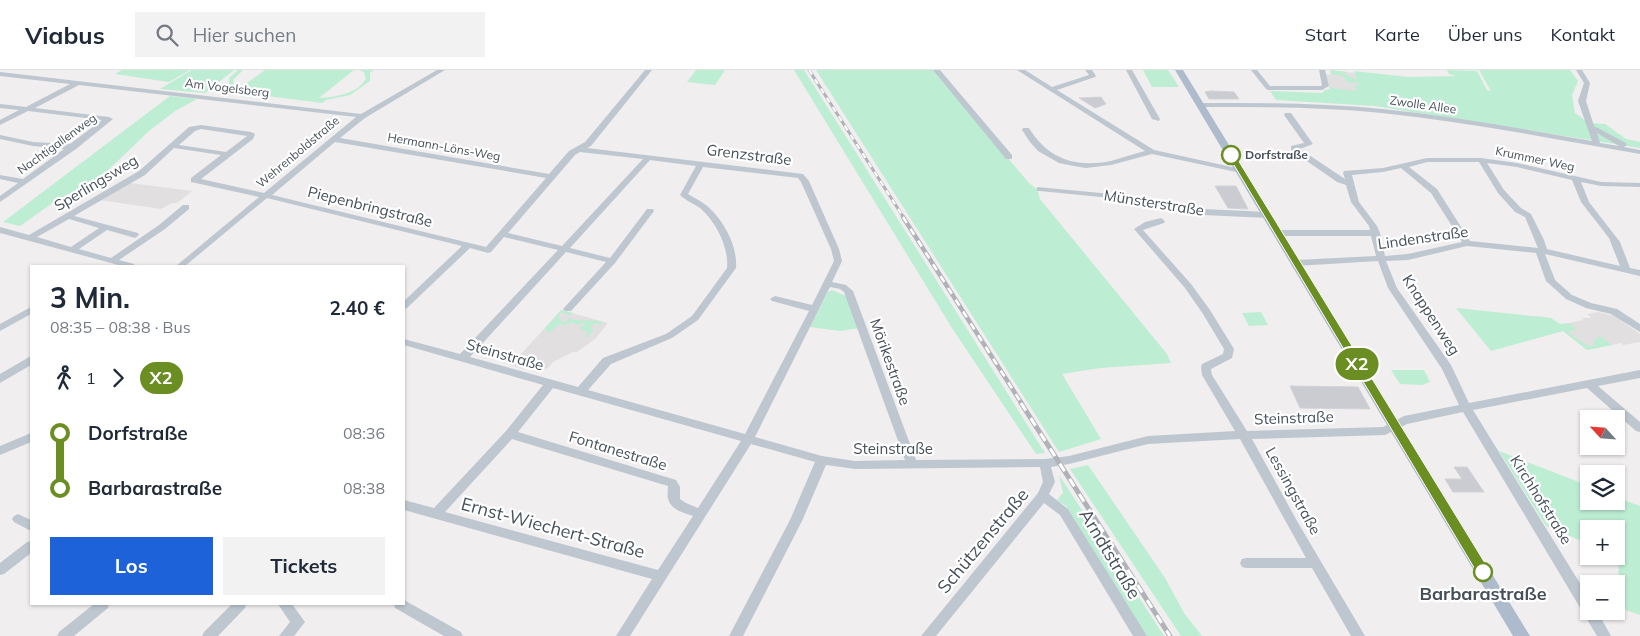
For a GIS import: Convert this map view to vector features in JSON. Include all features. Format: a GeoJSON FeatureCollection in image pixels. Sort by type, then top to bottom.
{"type":"FeatureCollection","features":[{"type":"Feature","properties":{"kind":"main road"},"geometry":{"type":"LineString","coordinates":[[1178,70],[1279,233],[1522,636]]}},
{"type":"Feature","properties":{"kind":"street","name":"Wehrenboldstraße"},"geometry":{"type":"LineString","coordinates":[[181,265],[362,116],[442,70]]}},
{"type":"Feature","properties":{"kind":"street"},"geometry":{"type":"LineString","coordinates":[[612,261],[502,234],[572,153],[588,144],[649,70]]}},
{"type":"Feature","properties":{"kind":"street"},"geometry":{"type":"LineString","coordinates":[[936,70],[1010,157]]}},
{"type":"Feature","properties":{"kind":"street"},"geometry":{"type":"LineString","coordinates":[[1020,70],[1152,152],[1241,171]]}},
{"type":"Feature","properties":{"kind":"street"},"geometry":{"type":"LineString","coordinates":[[1052,89],[1093,76],[1088,70]]}},
{"type":"Feature","properties":{"kind":"street"},"geometry":{"type":"LineString","coordinates":[[1129,70],[1156,119]]}},
{"type":"Feature","properties":{"kind":"street"},"geometry":{"type":"LineString","coordinates":[[1254,70],[1268,88],[1322,88],[1326,86],[1322,70]]}},
{"type":"Feature","properties":{"kind":"street"},"geometry":{"type":"LineString","coordinates":[[1579,70],[1587,83],[1582,101],[1597,144]]}},
{"type":"Feature","properties":{"kind":"street","name":"Am Vogelsberg"},"geometry":{"type":"LineString","coordinates":[[0,74],[362,116]]}},
{"type":"Feature","properties":{"kind":"street"},"geometry":{"type":"LineString","coordinates":[[0,123],[78,83]]}},
{"type":"Feature","properties":{"kind":"street"},"geometry":{"type":"LineString","coordinates":[[0,106],[27,109]]}},
{"type":"Feature","properties":{"kind":"street","name":"Zwolle Allee"},"geometry":{"type":"LineString","coordinates":[[1200,106],[1317,107],[1381,111],[1640,152]]}},
{"type":"Feature","properties":{"kind":"street","name":"Nachtigallenweg"},"geometry":{"type":"LineString","coordinates":[[0,200],[108,121],[108,118],[27,109]]}},
{"type":"Feature","properties":{"kind":"street"},"geometry":{"type":"LineString","coordinates":[[1288,115],[1309,144],[1294,148],[1340,180],[1349,184]]}},
{"type":"Feature","properties":{"kind":"street","name":"Sperlingsweg"},"geometry":{"type":"LineString","coordinates":[[30,238],[142,174],[188,131],[199,127],[251,134],[250,137],[194,180],[265,196]]}},
{"type":"Feature","properties":{"kind":"street"},"geometry":{"type":"LineString","coordinates":[[1591,127],[1615,142],[1640,152]]}},
{"type":"Feature","properties":{"kind":"street"},"geometry":{"type":"LineString","coordinates":[[1026,130],[1031,140],[1044,153],[1058,160],[1074,164],[1102,164],[1152,152]]}},
{"type":"Feature","properties":{"kind":"street"},"geometry":{"type":"LineString","coordinates":[[0,136],[33,144],[73,147]]}},
{"type":"Feature","properties":{"kind":"street","name":"Hermann-Löns-Weg"},"geometry":{"type":"LineString","coordinates":[[333,139],[551,177]]}},
{"type":"Feature","properties":{"kind":"street"},"geometry":{"type":"LineString","coordinates":[[173,146],[227,154]]}},
{"type":"Feature","properties":{"kind":"street","name":"Grenzstraße"},"geometry":{"type":"LineString","coordinates":[[578,149],[800,176],[805,181],[837,257],[837,266],[748,439],[623,636]]}},
{"type":"Feature","properties":{"kind":"street"},"geometry":{"type":"LineString","coordinates":[[463,358],[648,158]]}},
{"type":"Feature","properties":{"kind":"street","name":"Krummer Weg"},"geometry":{"type":"LineString","coordinates":[[1349,184],[1347,173],[1349,172],[1382,170],[1427,160],[1481,160],[1536,169],[1601,184],[1640,185]]}},
{"type":"Feature","properties":{"kind":"street"},"geometry":{"type":"LineString","coordinates":[[1481,160],[1502,191],[1518,210],[1528,216],[1540,240],[1541,250],[1551,281],[1569,297],[1589,306],[1614,311],[1640,330]]}},
{"type":"Feature","properties":{"kind":"street"},"geometry":{"type":"LineString","coordinates":[[580,392],[607,361],[669,336],[695,318],[731,268],[732,258],[722,230],[703,207],[684,195],[701,164]]}},
{"type":"Feature","properties":{"kind":"street"},"geometry":{"type":"LineString","coordinates":[[1402,165],[1434,191],[1467,243]]}},
{"type":"Feature","properties":{"kind":"street"},"geometry":{"type":"LineString","coordinates":[[0,177],[24,182]]}},
{"type":"Feature","properties":{"kind":"street"},"geometry":{"type":"LineString","coordinates":[[1576,179],[1581,197],[1612,236],[1626,270]]}},
{"type":"Feature","properties":{"kind":"street","name":"Knappenweg"},"geometry":{"type":"LineString","coordinates":[[1349,184],[1354,202],[1374,226],[1381,258],[1393,288],[1447,368],[1465,406]]}},
{"type":"Feature","properties":{"kind":"street","name":"Münsterstraße"},"geometry":{"type":"LineString","coordinates":[[1040,189],[1104,195],[1164,207],[1203,212],[1268,215]]}},
{"type":"Feature","properties":{"kind":"street","name":"Piepenbringstraße"},"geometry":{"type":"LineString","coordinates":[[265,196],[488,250],[502,234]]}},
{"type":"Feature","properties":{"kind":"street"},"geometry":{"type":"LineString","coordinates":[[112,261],[162,227],[186,207]]}},
{"type":"Feature","properties":{"kind":"street"},"geometry":{"type":"LineString","coordinates":[[568,309],[612,261],[650,211]]}},
{"type":"Feature","properties":{"kind":"street"},"geometry":{"type":"LineString","coordinates":[[73,218],[135,235]]}},
{"type":"Feature","properties":{"kind":"street","name":"Lessingstraße"},"geometry":{"type":"LineString","coordinates":[[1161,222],[1148,224],[1138,229],[1188,286],[1207,312],[1229,349],[1228,356],[1206,367],[1207,375],[1214,390],[1243,435],[1314,563],[1358,636]]}},
{"type":"Feature","properties":{"kind":"street"},"geometry":{"type":"LineString","coordinates":[[72,250],[106,227]]}},
{"type":"Feature","properties":{"kind":"street"},"geometry":{"type":"LineString","coordinates":[[3,233],[30,238],[127,265]]}},
{"type":"Feature","properties":{"kind":"street"},"geometry":{"type":"LineString","coordinates":[[1279,233],[1376,233]]}},
{"type":"Feature","properties":{"kind":"street","name":"Lindenstraße"},"geometry":{"type":"LineString","coordinates":[[1296,263],[1430,253],[1467,243],[1541,250],[1640,273]]}},
{"type":"Feature","properties":{"kind":"street"},"geometry":{"type":"LineString","coordinates":[[405,305],[468,246]]}},
{"type":"Feature","properties":{"kind":"street","name":"Mörikestraße"},"geometry":{"type":"LineString","coordinates":[[827,284],[843,287],[848,291],[912,465]]}},
{"type":"Feature","properties":{"kind":"street"},"geometry":{"type":"LineString","coordinates":[[776,300],[815,309]]}},
{"type":"Feature","properties":{"kind":"street"},"geometry":{"type":"LineString","coordinates":[[0,328],[30,311]]}},
{"type":"Feature","properties":{"kind":"street","name":"Steinstraße"},"geometry":{"type":"LineString","coordinates":[[405,342],[822,460],[855,466],[1045,463],[1069,460],[1148,440],[1385,431],[1394,426]]}},
{"type":"Feature","properties":{"kind":"street"},"geometry":{"type":"LineString","coordinates":[[0,379],[30,361]]}},
{"type":"Feature","properties":{"kind":"street"},"geometry":{"type":"LineString","coordinates":[[1394,426],[1404,420],[1465,406],[1590,385],[1640,374]]}},
{"type":"Feature","properties":{"kind":"street"},"geometry":{"type":"LineString","coordinates":[[405,505],[436,514],[510,434],[550,384]]}},
{"type":"Feature","properties":{"kind":"street"},"geometry":{"type":"LineString","coordinates":[[1590,385],[1640,428]]}},
{"type":"Feature","properties":{"kind":"street","name":"Kirchhofstraße"},"geometry":{"type":"LineString","coordinates":[[1465,406],[1580,595]]}},
{"type":"Feature","properties":{"kind":"street","name":"Fontanestraße"},"geometry":{"type":"LineString","coordinates":[[510,434],[672,483],[675,487],[674,500],[678,506],[700,513]]}},
{"type":"Feature","properties":{"kind":"street"},"geometry":{"type":"LineString","coordinates":[[0,451],[30,437]]}},
{"type":"Feature","properties":{"kind":"street"},"geometry":{"type":"LineString","coordinates":[[736,636],[796,521],[822,460]]}},
{"type":"Feature","properties":{"kind":"street","name":"Schützenstraße"},"geometry":{"type":"LineString","coordinates":[[928,636],[1043,496],[1049,482],[1045,463]]}},
{"type":"Feature","properties":{"kind":"street","name":"Arndtstraße"},"geometry":{"type":"LineString","coordinates":[[1043,496],[1064,512],[1140,636]]}},
{"type":"Feature","properties":{"kind":"street","name":"Ernst-Wiechert-Straße"},"geometry":{"type":"LineString","coordinates":[[436,514],[660,576]]}},
{"type":"Feature","properties":{"kind":"street"},"geometry":{"type":"LineString","coordinates":[[18,519],[30,525]]}},
{"type":"Feature","properties":{"kind":"street"},"geometry":{"type":"LineString","coordinates":[[0,570],[30,547]]}},
{"type":"Feature","properties":{"kind":"street"},"geometry":{"type":"LineString","coordinates":[[1246,563],[1314,563]]}},
{"type":"Feature","properties":{"kind":"street"},"geometry":{"type":"LineString","coordinates":[[64,636],[102,605]]}},
{"type":"Feature","properties":{"kind":"street"},"geometry":{"type":"LineString","coordinates":[[209,636],[239,605]]}},
{"type":"Feature","properties":{"kind":"street"},"geometry":{"type":"LineString","coordinates":[[285,605],[298,622],[286,636]]}},
{"type":"Feature","properties":{"kind":"street"},"geometry":{"type":"LineString","coordinates":[[402,605],[456,636]]}},
{"type":"Feature","properties":{"kind":"street","name":"Kirchhofstraße"},"geometry":{"type":"LineString","coordinates":[[1595,620],[1604,636]]}},
{"type":"Feature","properties":{"kind":"shaded area"},"geometry":{"type":"Polygon","coordinates":[[[1330,70],[1355,73],[1361,93],[1330,89],[1326,74],[1331,75],[1330,70]]]}},
{"type":"Feature","properties":{"kind":"shaded area"},"geometry":{"type":"Polygon","coordinates":[[[130,183],[192,191],[177,203],[172,203],[161,209],[99,200],[130,183]]]}},
{"type":"Feature","properties":{"kind":"shaded area"},"geometry":{"type":"Polygon","coordinates":[[[561,310],[608,323],[595,339],[577,352],[573,352],[553,362],[547,369],[532,364],[529,368],[524,367],[523,369],[511,365],[561,310]]]}},
{"type":"Feature","properties":{"kind":"shaded area"},"geometry":{"type":"Polygon","coordinates":[[[1598,312],[1615,316],[1640,334],[1640,342],[1623,345],[1621,343],[1587,350],[1563,331],[1517,343],[1537,316],[1551,318],[1560,325],[1583,320],[1581,318],[1591,318],[1587,314],[1598,312]]]}},
{"type":"Feature","properties":{"kind":"green space"},"geometry":{"type":"Polygon","coordinates":[[[122,70],[190,70],[169,82],[115,74],[122,70]]]}},
{"type":"Feature","properties":{"kind":"green space"},"geometry":{"type":"Polygon","coordinates":[[[192,70],[234,70],[205,93],[160,89],[192,70]]]}},
{"type":"Feature","properties":{"kind":"green space"},"geometry":{"type":"Polygon","coordinates":[[[238,70],[243,70],[233,80],[234,84],[240,88],[265,70],[354,70],[319,98],[339,96],[357,88],[366,79],[364,72],[359,70],[374,70],[370,73],[370,81],[350,95],[326,100],[322,103],[220,90],[229,84],[229,78],[238,70]]]}},
{"type":"Feature","properties":{"kind":"green space"},"geometry":{"type":"Polygon","coordinates":[[[696,70],[725,70],[715,85],[687,82],[696,70]]]}},
{"type":"Feature","properties":{"kind":"green space"},"geometry":{"type":"Polygon","coordinates":[[[794,70],[804,70],[1045,453],[1036,454],[952,328],[794,70]]]}},
{"type":"Feature","properties":{"kind":"green space"},"geometry":{"type":"Polygon","coordinates":[[[816,70],[933,70],[1029,183],[1037,189],[1040,199],[1167,354],[1171,363],[1100,368],[1062,374],[1101,439],[1059,452],[816,70]]]}},
{"type":"Feature","properties":{"kind":"green space"},"geometry":{"type":"Polygon","coordinates":[[[1143,70],[1168,70],[1179,87],[1152,87],[1143,70]]]}},
{"type":"Feature","properties":{"kind":"green space"},"geometry":{"type":"Polygon","coordinates":[[[1330,70],[1347,72],[1344,74],[1357,80],[1354,71],[1408,77],[1456,76],[1449,74],[1447,70],[1477,71],[1487,90],[1491,91],[1479,70],[1570,70],[1578,81],[1572,95],[1575,113],[1589,123],[1605,124],[1626,139],[1640,142],[1640,148],[1375,106],[1276,100],[1270,91],[1322,93],[1330,89],[1329,84],[1332,88],[1357,91],[1354,85],[1359,86],[1358,82],[1353,82],[1352,84],[1346,81],[1343,76],[1331,74],[1330,70]]]}},
{"type":"Feature","properties":{"kind":"green space"},"geometry":{"type":"Polygon","coordinates":[[[170,96],[197,99],[175,111],[149,131],[103,175],[51,204],[20,226],[3,222],[170,96]]]}},
{"type":"Feature","properties":{"kind":"green space"},"geometry":{"type":"Polygon","coordinates":[[[832,290],[846,296],[860,328],[840,331],[810,327],[828,292],[832,290]]]}},
{"type":"Feature","properties":{"kind":"green space"},"geometry":{"type":"Polygon","coordinates":[[[1456,308],[1551,318],[1560,324],[1568,323],[1577,329],[1568,332],[1586,345],[1594,346],[1594,341],[1600,336],[1612,345],[1587,350],[1563,331],[1491,351],[1456,308]]]}},
{"type":"Feature","properties":{"kind":"green space"},"geometry":{"type":"Polygon","coordinates":[[[561,310],[573,313],[569,316],[565,313],[560,313],[559,318],[562,322],[566,322],[569,318],[603,322],[600,325],[597,323],[591,325],[591,328],[594,330],[589,334],[589,337],[585,336],[588,332],[579,328],[585,325],[584,322],[578,325],[571,322],[565,325],[559,324],[550,332],[544,330],[561,310]]]}},
{"type":"Feature","properties":{"kind":"green space"},"geometry":{"type":"Polygon","coordinates":[[[1261,312],[1268,325],[1249,326],[1242,313],[1261,312]]]}},
{"type":"Feature","properties":{"kind":"green space"},"geometry":{"type":"Polygon","coordinates":[[[1391,370],[1424,370],[1430,382],[1422,385],[1400,384],[1391,370]]]}},
{"type":"Feature","properties":{"kind":"green space"},"geometry":{"type":"Polygon","coordinates":[[[1499,451],[1580,482],[1580,510],[1625,510],[1625,500],[1640,506],[1640,615],[1625,608],[1625,575],[1619,575],[1619,565],[1625,565],[1625,520],[1580,520],[1580,540],[1546,526],[1499,451]]]}},
{"type":"Feature","properties":{"kind":"green space"},"geometry":{"type":"Polygon","coordinates":[[[1088,465],[1165,578],[1184,613],[1202,636],[1181,636],[1070,469],[1088,465]]]}},
{"type":"Feature","properties":{"kind":"green space"},"geometry":{"type":"Polygon","coordinates":[[[1059,475],[1164,636],[1145,636],[1066,506],[1057,500],[1063,493],[1059,475]]]}},
{"type":"Feature","properties":{"kind":"building"},"geometry":{"type":"Polygon","coordinates":[[[1205,92],[1234,92],[1239,99],[1209,99],[1205,92]]]}},
{"type":"Feature","properties":{"kind":"building"},"geometry":{"type":"Polygon","coordinates":[[[1101,97],[1106,104],[1095,108],[1079,98],[1101,97]]]}},
{"type":"Feature","properties":{"kind":"building"},"geometry":{"type":"Polygon","coordinates":[[[1215,186],[1236,186],[1248,209],[1228,208],[1215,186]]]}},
{"type":"Feature","properties":{"kind":"building"},"geometry":{"type":"Polygon","coordinates":[[[1290,386],[1358,387],[1370,409],[1300,408],[1290,386]]]}},
{"type":"Feature","properties":{"kind":"building"},"geometry":{"type":"Polygon","coordinates":[[[1454,467],[1467,467],[1484,492],[1453,492],[1445,479],[1462,479],[1454,467]]]}},
{"type":"Feature","properties":{"kind":"railway"},"geometry":{"type":"LineString","coordinates":[[809,70],[904,218]]}},
{"type":"Feature","properties":{"kind":"railway"},"geometry":{"type":"LineString","coordinates":[[903,217],[1022,404]]}},
{"type":"Feature","properties":{"kind":"railway"},"geometry":{"type":"LineString","coordinates":[[1021,403],[1170,636]]}},
{"type":"Feature","properties":{"kind":"bus line","name":"X2"},"geometry":{"type":"LineString","coordinates":[[1231,155],[1483,572]]}},
{"type":"Feature","properties":{"kind":"place","name":"Dorfstraße"},"geometry":{"type":"Point","coordinates":[1231,155]}},
{"type":"Feature","properties":{"kind":"place","name":"Barbarastraße"},"geometry":{"type":"Point","coordinates":[1483,572]}}]}
